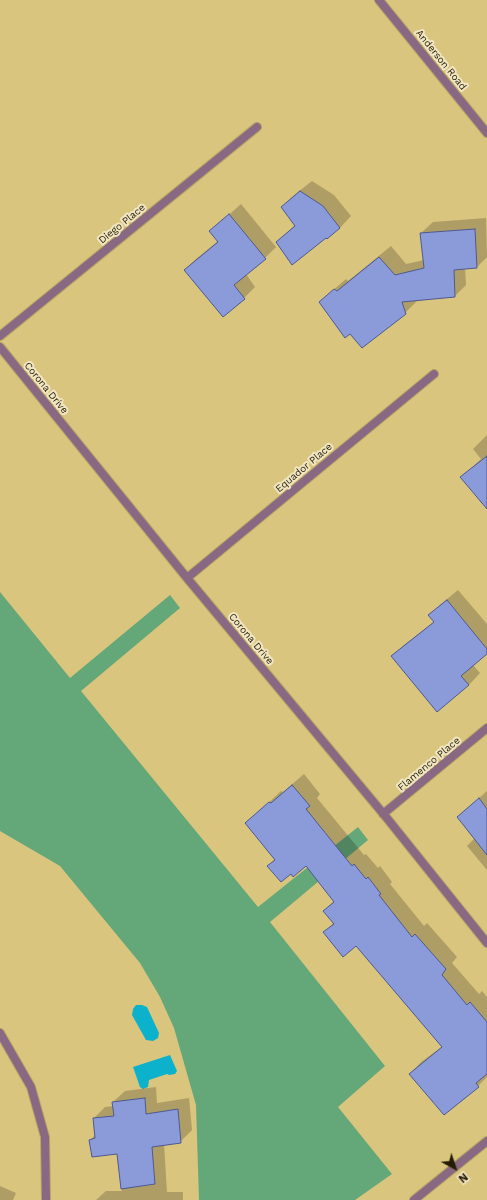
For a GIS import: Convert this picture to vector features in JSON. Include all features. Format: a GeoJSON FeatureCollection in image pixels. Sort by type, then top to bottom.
{"type":"FeatureCollection","features":[{"type":"Feature","properties":{"kind":"street","name":"Anderson Road"},"geometry":{"type":"LineString","coordinates":[[379,0],[487,133]]}},
{"type":"Feature","properties":{"kind":"street","name":"Diego Place"},"geometry":{"type":"LineString","coordinates":[[0,336],[257,127]]}},
{"type":"Feature","properties":{"kind":"street","name":"Corona Drive"},"geometry":{"type":"LineString","coordinates":[[0,347],[187,578],[383,814],[487,943]]}},
{"type":"Feature","properties":{"kind":"street","name":"Equador Place"},"geometry":{"type":"LineString","coordinates":[[187,578],[434,374]]}},
{"type":"Feature","properties":{"kind":"street","name":"Flamenco Place"},"geometry":{"type":"LineString","coordinates":[[383,814],[487,728]]}},
{"type":"Feature","properties":{"kind":"street"},"geometry":{"type":"LineString","coordinates":[[0,1033],[31,1086],[45,1137],[46,1200]]}},
{"type":"Feature","properties":{"kind":"street"},"geometry":{"type":"LineString","coordinates":[[414,1200],[487,1141]]}},
{"type":"Feature","properties":{"kind":"green space"},"geometry":{"type":"Polygon","coordinates":[[[0,592],[70,678],[170,595],[180,608],[81,691],[258,907],[358,827],[368,840],[270,922],[385,1066],[338,1107],[392,1174],[355,1200],[199,1200],[196,1105],[174,1028],[160,997],[140,963],[60,866],[0,831],[0,592]]]}},
{"type":"Feature","properties":{"kind":"water"},"geometry":{"type":"Polygon","coordinates":[[[136,1005],[147,1007],[159,1033],[158,1038],[153,1041],[146,1040],[132,1015],[133,1009],[136,1005]]]}},
{"type":"Feature","properties":{"kind":"water"},"geometry":{"type":"Polygon","coordinates":[[[170,1055],[177,1071],[175,1074],[167,1074],[149,1080],[148,1087],[143,1089],[140,1087],[133,1067],[170,1055]]]}},
{"type":"Feature","properties":{"kind":"building"},"geometry":{"type":"Polygon","coordinates":[[[300,191],[323,206],[340,228],[292,265],[276,242],[295,226],[281,207],[300,191]]]}},
{"type":"Feature","properties":{"kind":"building"},"geometry":{"type":"Polygon","coordinates":[[[229,214],[266,259],[234,285],[245,299],[223,317],[184,270],[218,242],[209,231],[229,214]]]}},
{"type":"Feature","properties":{"kind":"building"},"geometry":{"type":"Polygon","coordinates":[[[475,229],[477,268],[454,270],[455,297],[402,302],[406,314],[362,348],[350,334],[345,338],[319,302],[334,289],[337,291],[379,257],[395,275],[424,268],[420,233],[475,229]]]}},
{"type":"Feature","properties":{"kind":"building"},"geometry":{"type":"Polygon","coordinates":[[[487,456],[487,509],[460,477],[487,456]]]}},
{"type":"Feature","properties":{"kind":"building"},"geometry":{"type":"Polygon","coordinates":[[[447,600],[487,649],[487,654],[461,676],[469,685],[437,712],[391,656],[434,622],[428,615],[447,600]]]}},
{"type":"Feature","properties":{"kind":"building"},"geometry":{"type":"Polygon","coordinates":[[[292,785],[310,806],[306,809],[352,866],[354,864],[366,879],[368,877],[381,894],[379,895],[412,937],[415,934],[446,969],[442,975],[467,1005],[470,1002],[487,1022],[487,1074],[476,1083],[479,1087],[444,1115],[409,1074],[442,1047],[356,946],[343,957],[323,932],[334,924],[323,911],[334,902],[306,866],[293,877],[291,874],[281,882],[267,866],[275,860],[245,823],[269,802],[271,803],[292,785]]]}},
{"type":"Feature","properties":{"kind":"building"},"geometry":{"type":"Polygon","coordinates":[[[479,798],[487,809],[487,855],[457,817],[479,798]]]}},
{"type":"Feature","properties":{"kind":"building"},"geometry":{"type":"Polygon","coordinates":[[[145,1098],[146,1114],[178,1109],[181,1143],[152,1147],[155,1184],[121,1189],[117,1154],[92,1157],[89,1140],[95,1138],[93,1118],[114,1116],[112,1102],[145,1098]]]}}]}
